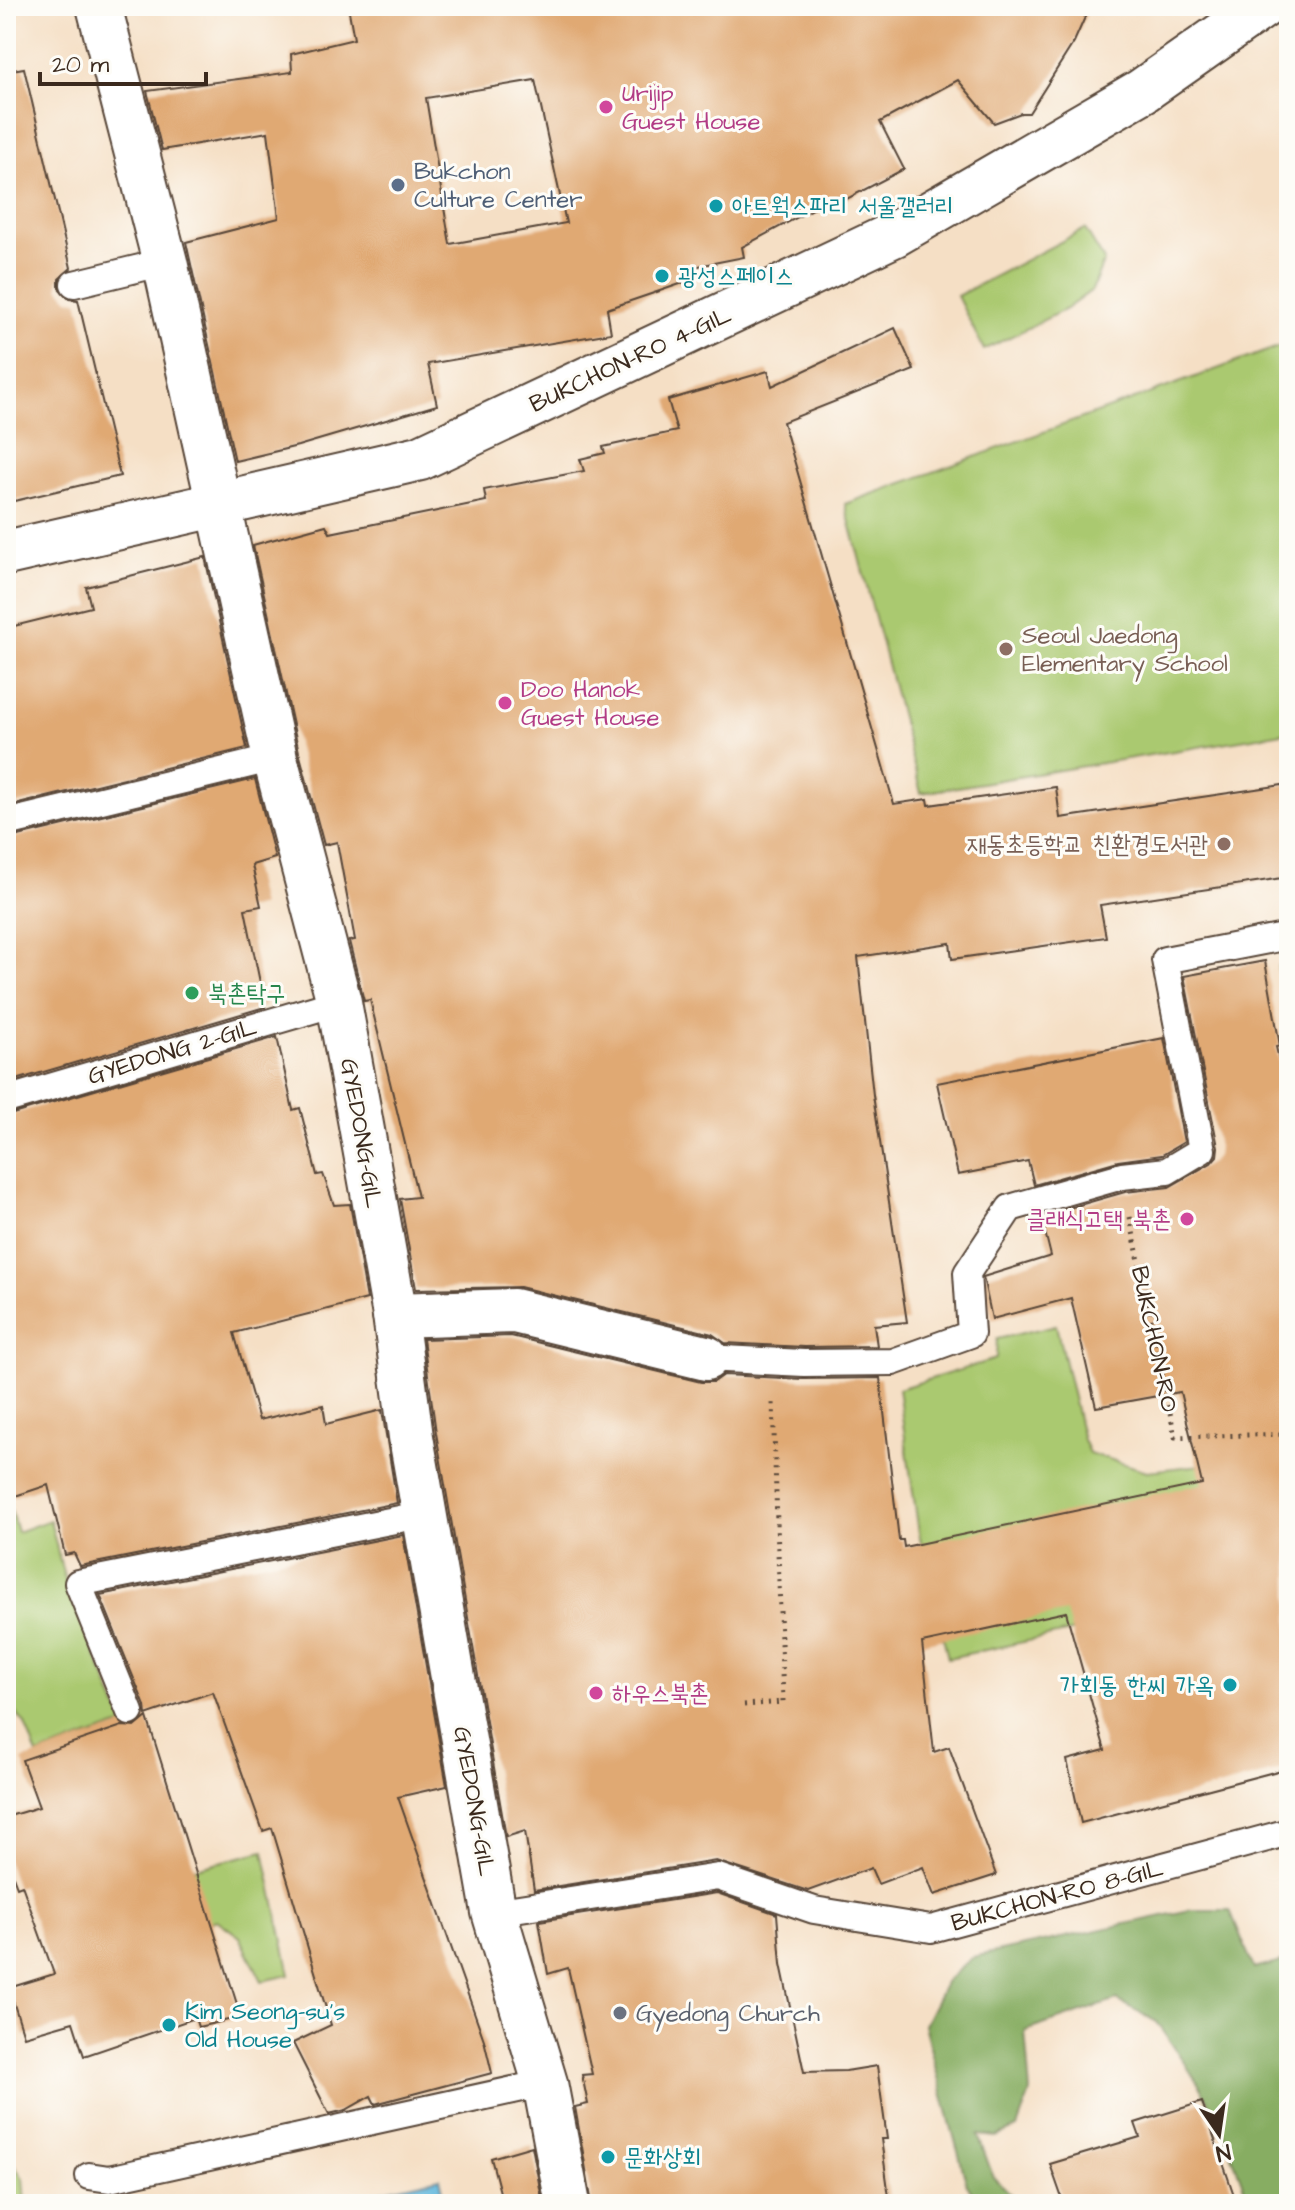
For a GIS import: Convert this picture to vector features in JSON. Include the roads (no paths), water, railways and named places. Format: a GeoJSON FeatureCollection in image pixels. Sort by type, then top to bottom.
{"type":"FeatureCollection","features":[{"type":"Feature","properties":{"kind":"street","name":"GYEDONG-GIL"},"geometry":{"type":"LineString","coordinates":[[99,6],[165,262],[275,758],[339,1002],[395,1315],[425,1514],[494,1912],[545,2083],[568,2204]]}},
{"type":"Feature","properties":{"kind":"street","name":"BUKCHON-RO 4-GIL"},"geometry":{"type":"LineString","coordinates":[[6,553],[420,458],[895,234],[1142,91],[1263,6]]}},
{"type":"Feature","properties":{"kind":"street"},"geometry":{"type":"LineString","coordinates":[[1278,6],[1289,20]]}},
{"type":"Feature","properties":{"kind":"street"},"geometry":{"type":"LineString","coordinates":[[395,1315],[514,1311],[706,1358]]}},
{"type":"Feature","properties":{"kind":"lane"},"geometry":{"type":"LineString","coordinates":[[74,284],[165,262]]}},
{"type":"Feature","properties":{"kind":"lane"},"geometry":{"type":"LineString","coordinates":[[6,823],[275,758]]}},
{"type":"Feature","properties":{"kind":"lane"},"geometry":{"type":"LineString","coordinates":[[706,1358],[804,1363],[893,1362],[971,1334],[967,1273],[1010,1208],[1122,1176],[1167,1171],[1202,1150],[1165,960],[1289,936]]}},
{"type":"Feature","properties":{"kind":"lane","name":"GYEDONG 2-GIL"},"geometry":{"type":"LineString","coordinates":[[6,1100],[339,1002]]}},
{"type":"Feature","properties":{"kind":"lane"},"geometry":{"type":"LineString","coordinates":[[130,1712],[78,1583],[425,1514]]}},
{"type":"Feature","properties":{"kind":"lane","name":"BUKCHON-RO 8-GIL"},"geometry":{"type":"LineString","coordinates":[[494,1912],[718,1877],[814,1910],[931,1929],[1289,1832]]}},
{"type":"Feature","properties":{"kind":"lane"},"geometry":{"type":"LineString","coordinates":[[89,2176],[109,2179],[545,2083]]}},
{"type":"Feature","properties":{"kind":"water"},"geometry":{"type":"Polygon","coordinates":[[[440,2178],[446,2204],[325,2204],[440,2178]]]}},
{"type":"Feature","properties":{"kind":"place","name":"Urijip Guest House"},"geometry":{"type":"Point","coordinates":[606,107]}},
{"type":"Feature","properties":{"kind":"place","name":"Bukchon Culture Center"},"geometry":{"type":"Point","coordinates":[398,185]}},
{"type":"Feature","properties":{"kind":"place","name":"아트웍스파리 서울갤러리"},"geometry":{"type":"Point","coordinates":[716,206]}},
{"type":"Feature","properties":{"kind":"place","name":"광성스페이스"},"geometry":{"type":"Point","coordinates":[662,276]}},
{"type":"Feature","properties":{"kind":"place","name":"Seoul Jaedong Elementary School"},"geometry":{"type":"Point","coordinates":[1006,649]}},
{"type":"Feature","properties":{"kind":"place","name":"Doo Hanok Guest House"},"geometry":{"type":"Point","coordinates":[505,703]}},
{"type":"Feature","properties":{"kind":"place","name":"재동초등학교 친환경도서관"},"geometry":{"type":"Point","coordinates":[1224,844]}},
{"type":"Feature","properties":{"kind":"place","name":"북촌탁구"},"geometry":{"type":"Point","coordinates":[192,993]}},
{"type":"Feature","properties":{"kind":"place","name":"클래식고택 북촌"},"geometry":{"type":"Point","coordinates":[1187,1219]}},
{"type":"Feature","properties":{"kind":"place","name":"가회동 한씨 가옥"},"geometry":{"type":"Point","coordinates":[1230,1685]}},
{"type":"Feature","properties":{"kind":"place","name":"하우스북촌"},"geometry":{"type":"Point","coordinates":[596,1693]}},
{"type":"Feature","properties":{"kind":"place","name":"Gyedong Church"},"geometry":{"type":"Point","coordinates":[620,2013]}},
{"type":"Feature","properties":{"kind":"place","name":"Kim Seong-su's Old House"},"geometry":{"type":"Point","coordinates":[169,2025]}},
{"type":"Feature","properties":{"kind":"place","name":"문화상회"},"geometry":{"type":"Point","coordinates":[608,2157]}}]}
